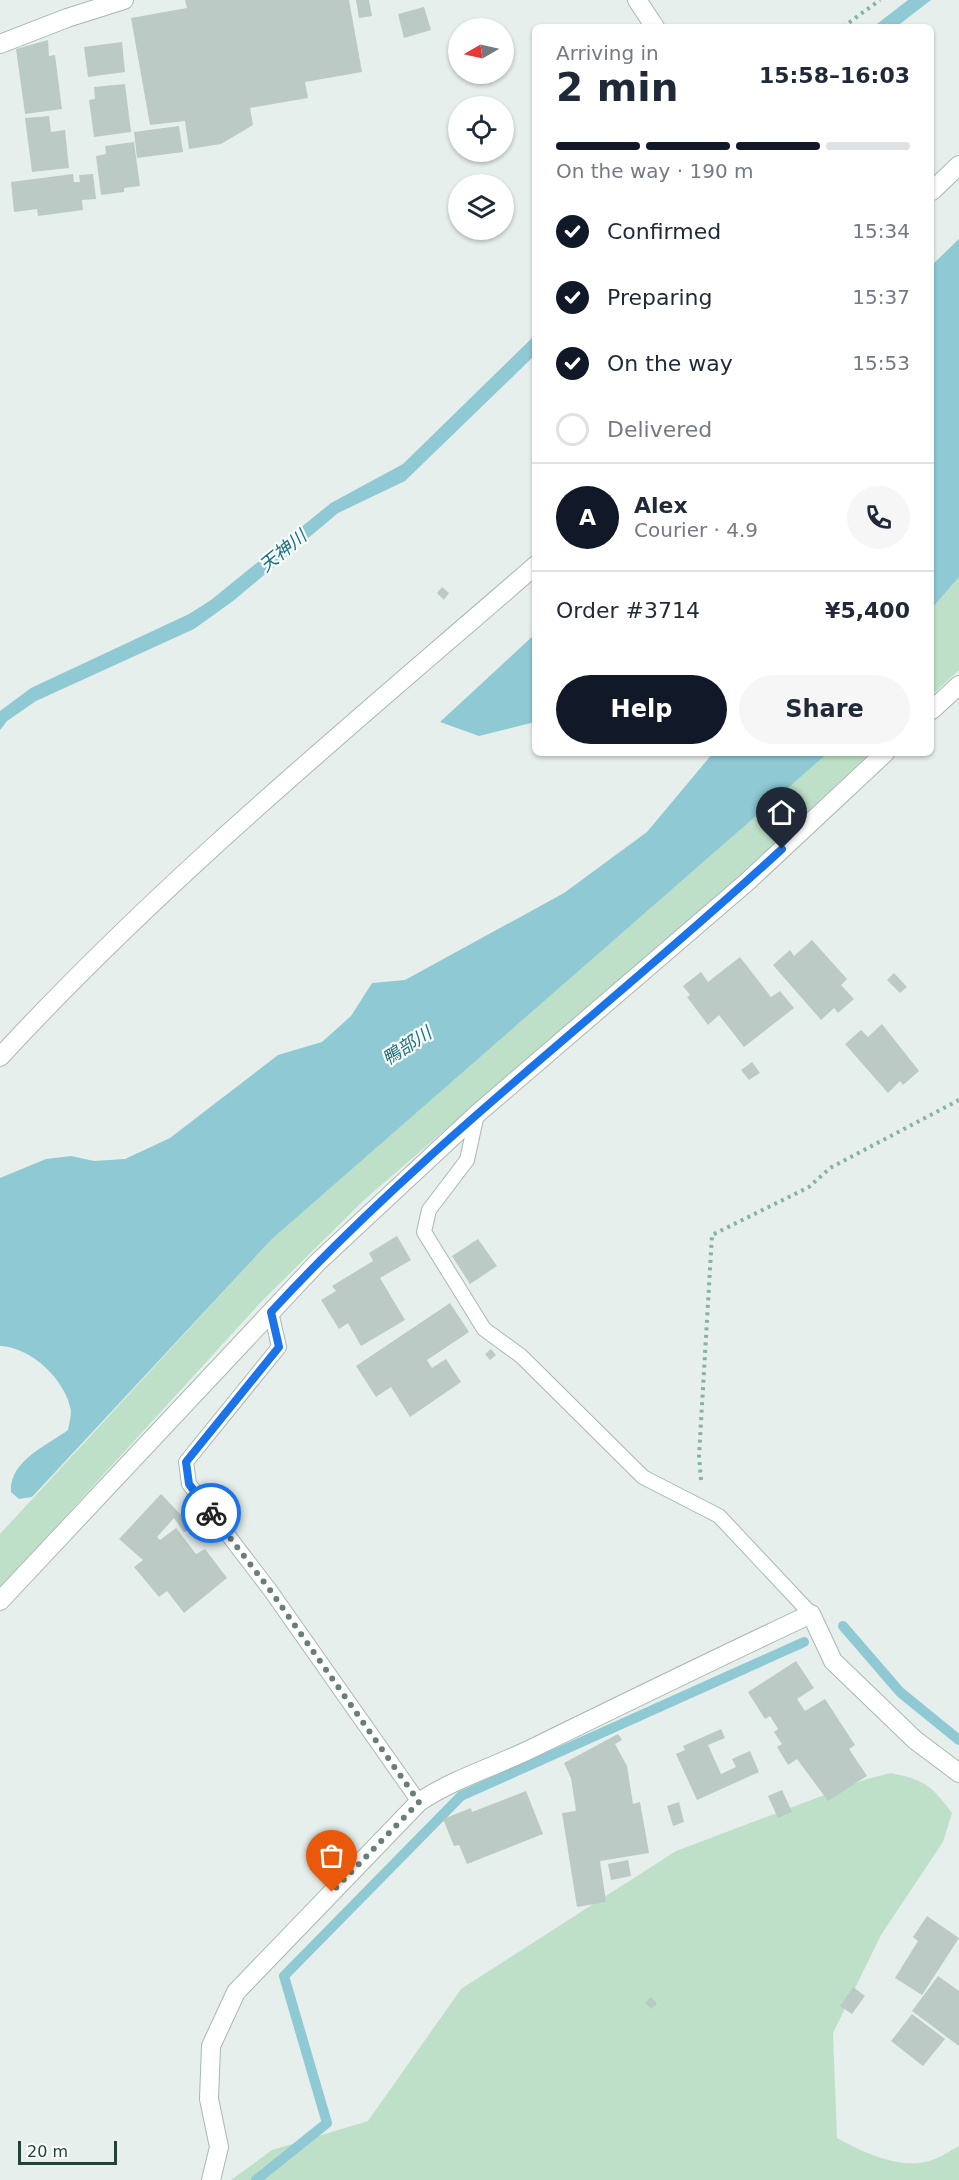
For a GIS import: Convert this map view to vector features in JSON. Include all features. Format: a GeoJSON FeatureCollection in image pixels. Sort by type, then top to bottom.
{"type":"FeatureCollection","features":[{"type":"Feature","properties":{"kind":"street"},"geometry":{"type":"LineString","coordinates":[[0,44],[67,18],[124,0]]}},
{"type":"Feature","properties":{"kind":"street"},"geometry":{"type":"LineString","coordinates":[[637,0],[653,24]]}},
{"type":"Feature","properties":{"kind":"street"},"geometry":{"type":"LineString","coordinates":[[934,189],[959,165]]}},
{"type":"Feature","properties":{"kind":"street"},"geometry":{"type":"LineString","coordinates":[[0,1057],[51,1002],[224,837],[532,568]]}},
{"type":"Feature","properties":{"kind":"street"},"geometry":{"type":"LineString","coordinates":[[934,708],[959,685]]}},
{"type":"Feature","properties":{"kind":"street"},"geometry":{"type":"LineString","coordinates":[[0,1601],[318,1262],[477,1114],[747,882],[882,756]]}},
{"type":"Feature","properties":{"kind":"street"},"geometry":{"type":"LineString","coordinates":[[211,2180],[219,2147],[209,2099],[211,2046],[236,1992],[419,1802],[435,1791],[533,1748],[632,1697],[811,1614],[833,1661],[915,1740],[959,1773]]}},
{"type":"Feature","properties":{"kind":"lane"},"geometry":{"type":"LineString","coordinates":[[477,1114],[467,1160],[429,1210],[424,1232],[484,1329],[521,1356],[643,1477],[719,1516],[811,1614]]}},
{"type":"Feature","properties":{"kind":"lane"},"geometry":{"type":"LineString","coordinates":[[271,1312],[279,1347],[186,1462],[189,1484],[270,1590],[419,1802]]}},
{"type":"Feature","properties":{"kind":"path"},"geometry":{"type":"LineString","coordinates":[[847,24],[880,0]]}},
{"type":"Feature","properties":{"kind":"path"},"geometry":{"type":"LineString","coordinates":[[703,1508],[699,1456],[712,1235],[809,1187],[830,1168],[959,1100]]}},
{"type":"Feature","properties":{"kind":"green space"},"geometry":{"type":"Polygon","coordinates":[[[959,577],[959,670],[934,693],[934,606],[959,577]]]}},
{"type":"Feature","properties":{"kind":"green space"},"geometry":{"type":"Polygon","coordinates":[[[825,756],[867,756],[742,874],[364,1200],[261,1302],[0,1588],[0,1534],[272,1239],[825,756]]]}},
{"type":"Feature","properties":{"kind":"green space"},"geometry":{"type":"Polygon","coordinates":[[[891,1773],[912,1778],[927,1786],[939,1796],[952,1813],[943,1842],[881,1935],[833,2033],[837,2138],[872,2155],[910,2163],[935,2159],[959,2146],[959,2180],[231,2180],[272,2150],[368,2121],[461,1989],[676,1851],[867,1779],[891,1773]]]}},
{"type":"Feature","properties":{"kind":"water"},"geometry":{"type":"Polygon","coordinates":[[[908,0],[931,0],[900,24],[877,24],[908,0]]]}},
{"type":"Feature","properties":{"kind":"water"},"geometry":{"type":"Polygon","coordinates":[[[959,239],[959,577],[934,606],[934,263],[959,239]]]}},
{"type":"Feature","properties":{"kind":"water","name":"天神川"},"geometry":{"type":"Polygon","coordinates":[[[532,338],[532,358],[405,481],[338,513],[233,601],[194,629],[36,701],[7,721],[0,730],[0,711],[31,688],[189,614],[211,600],[331,503],[403,464],[532,338]]]}},
{"type":"Feature","properties":{"kind":"water"},"geometry":{"type":"Polygon","coordinates":[[[532,637],[532,723],[479,736],[440,722],[532,637]]]}},
{"type":"Feature","properties":{"kind":"water","name":"鴨部川"},"geometry":{"type":"Polygon","coordinates":[[[710,756],[825,756],[272,1239],[32,1497],[19,1499],[11,1492],[12,1481],[22,1463],[30,1455],[68,1430],[71,1411],[62,1388],[45,1367],[23,1352],[0,1346],[0,1178],[46,1159],[71,1156],[94,1161],[125,1159],[170,1138],[278,1055],[322,1042],[351,1016],[372,983],[405,980],[564,893],[647,832],[710,756]]]}},
{"type":"Feature","properties":{"kind":"building"},"geometry":{"type":"Polygon","coordinates":[[[185,0],[349,0],[362,72],[305,82],[308,98],[250,108],[253,125],[221,144],[189,149],[185,121],[150,125],[131,18],[187,8],[185,0]]]}},
{"type":"Feature","properties":{"kind":"building"},"geometry":{"type":"Polygon","coordinates":[[[356,0],[369,0],[372,16],[359,18],[356,0]]]}},
{"type":"Feature","properties":{"kind":"building"},"geometry":{"type":"Polygon","coordinates":[[[424,7],[431,30],[404,38],[398,14],[424,7]]]}},
{"type":"Feature","properties":{"kind":"building"},"geometry":{"type":"Polygon","coordinates":[[[48,40],[49,56],[55,55],[62,109],[25,114],[16,49],[48,40]]]}},
{"type":"Feature","properties":{"kind":"building"},"geometry":{"type":"Polygon","coordinates":[[[122,42],[125,72],[88,77],[84,47],[122,42]]]}},
{"type":"Feature","properties":{"kind":"building"},"geometry":{"type":"Polygon","coordinates":[[[125,84],[131,132],[94,137],[89,100],[95,99],[94,87],[125,84]]]}},
{"type":"Feature","properties":{"kind":"building"},"geometry":{"type":"Polygon","coordinates":[[[49,116],[51,132],[65,130],[69,168],[32,172],[25,118],[49,116]]]}},
{"type":"Feature","properties":{"kind":"building"},"geometry":{"type":"Polygon","coordinates":[[[179,126],[183,152],[137,158],[134,132],[179,126]]]}},
{"type":"Feature","properties":{"kind":"building"},"geometry":{"type":"Polygon","coordinates":[[[134,142],[140,186],[124,188],[124,192],[101,195],[96,156],[106,154],[105,146],[134,142]]]}},
{"type":"Feature","properties":{"kind":"building"},"geometry":{"type":"Polygon","coordinates":[[[73,174],[74,182],[80,182],[79,175],[93,174],[96,199],[82,200],[83,210],[38,216],[37,209],[14,212],[11,182],[73,174]]]}},
{"type":"Feature","properties":{"kind":"building"},"geometry":{"type":"Polygon","coordinates":[[[442,587],[449,593],[444,600],[437,593],[442,587]]]}},
{"type":"Feature","properties":{"kind":"building"},"geometry":{"type":"Polygon","coordinates":[[[812,940],[847,979],[841,985],[854,999],[838,1013],[834,1008],[821,1020],[773,965],[790,950],[794,956],[812,940]]]}},
{"type":"Feature","properties":{"kind":"building"},"geometry":{"type":"Polygon","coordinates":[[[740,957],[771,997],[780,991],[794,1008],[744,1047],[719,1015],[708,1025],[687,997],[690,995],[683,986],[701,972],[708,982],[740,957]]]}},
{"type":"Feature","properties":{"kind":"building"},"geometry":{"type":"Polygon","coordinates":[[[894,973],[907,987],[900,993],[887,980],[894,973]]]}},
{"type":"Feature","properties":{"kind":"building"},"geometry":{"type":"Polygon","coordinates":[[[882,1024],[919,1071],[903,1085],[900,1081],[888,1093],[845,1044],[861,1030],[868,1037],[882,1024]]]}},
{"type":"Feature","properties":{"kind":"building"},"geometry":{"type":"Polygon","coordinates":[[[752,1062],[760,1073],[749,1080],[741,1070],[752,1062]]]}},
{"type":"Feature","properties":{"kind":"building"},"geometry":{"type":"Polygon","coordinates":[[[397,1236],[411,1260],[380,1278],[405,1320],[361,1346],[348,1323],[339,1329],[321,1300],[336,1291],[332,1286],[373,1261],[369,1253],[397,1236]]]}},
{"type":"Feature","properties":{"kind":"building"},"geometry":{"type":"Polygon","coordinates":[[[478,1239],[497,1266],[470,1284],[452,1256],[478,1239]]]}},
{"type":"Feature","properties":{"kind":"building"},"geometry":{"type":"Polygon","coordinates":[[[450,1303],[469,1332],[427,1360],[432,1368],[446,1359],[461,1382],[410,1417],[391,1387],[376,1397],[356,1366],[450,1303]]]}},
{"type":"Feature","properties":{"kind":"building"},"geometry":{"type":"Polygon","coordinates":[[[491,1349],[496,1355],[490,1360],[485,1354],[491,1349]]]}},
{"type":"Feature","properties":{"kind":"building"},"geometry":{"type":"Polygon","coordinates":[[[161,1494],[185,1519],[194,1513],[202,1524],[184,1532],[174,1518],[157,1537],[160,1540],[176,1528],[196,1554],[205,1549],[227,1578],[184,1613],[167,1591],[159,1597],[134,1567],[143,1560],[119,1539],[161,1494]]]}},
{"type":"Feature","properties":{"kind":"building"},"geometry":{"type":"Polygon","coordinates":[[[796,1661],[814,1688],[797,1699],[805,1711],[825,1699],[855,1745],[849,1749],[867,1776],[828,1801],[797,1759],[788,1765],[777,1747],[782,1744],[774,1732],[778,1729],[770,1716],[765,1719],[748,1692],[796,1661]]]}},
{"type":"Feature","properties":{"kind":"building"},"geometry":{"type":"Polygon","coordinates":[[[721,1729],[725,1738],[708,1745],[721,1774],[736,1767],[732,1759],[750,1751],[759,1772],[697,1800],[676,1754],[685,1750],[683,1746],[721,1729]]]}},
{"type":"Feature","properties":{"kind":"building"},"geometry":{"type":"Polygon","coordinates":[[[618,1734],[622,1740],[615,1744],[627,1766],[633,1804],[640,1802],[649,1853],[600,1861],[606,1902],[577,1907],[562,1813],[576,1811],[571,1778],[564,1763],[618,1734]]]}},
{"type":"Feature","properties":{"kind":"building"},"geometry":{"type":"Polygon","coordinates":[[[782,1790],[792,1812],[778,1818],[768,1796],[782,1790]]]}},
{"type":"Feature","properties":{"kind":"building"},"geometry":{"type":"Polygon","coordinates":[[[526,1791],[543,1834],[467,1864],[459,1845],[454,1846],[443,1819],[471,1808],[472,1812],[526,1791]]]}},
{"type":"Feature","properties":{"kind":"building"},"geometry":{"type":"Polygon","coordinates":[[[679,1802],[684,1822],[673,1826],[667,1806],[679,1802]]]}},
{"type":"Feature","properties":{"kind":"building"},"geometry":{"type":"Polygon","coordinates":[[[628,1860],[631,1876],[611,1880],[608,1864],[628,1860]]]}},
{"type":"Feature","properties":{"kind":"building"},"geometry":{"type":"Polygon","coordinates":[[[927,1916],[959,1938],[922,1995],[895,1978],[918,1941],[913,1937],[927,1916]]]}},
{"type":"Feature","properties":{"kind":"building"},"geometry":{"type":"Polygon","coordinates":[[[938,1976],[959,1991],[959,2046],[912,2011],[938,1976]]]}},
{"type":"Feature","properties":{"kind":"building"},"geometry":{"type":"Polygon","coordinates":[[[853,1987],[865,1996],[852,2014],[840,2006],[853,1987]]]}},
{"type":"Feature","properties":{"kind":"building"},"geometry":{"type":"Polygon","coordinates":[[[651,1997],[657,2004],[651,2009],[645,2003],[651,1997]]]}},
{"type":"Feature","properties":{"kind":"building"},"geometry":{"type":"Polygon","coordinates":[[[912,2014],[945,2039],[923,2066],[891,2041],[912,2014]]]}},
{"type":"Feature","properties":{"kind":"waterway"},"geometry":{"type":"LineString","coordinates":[[843,1626],[900,1692],[959,1740]]}},
{"type":"Feature","properties":{"kind":"waterway"},"geometry":{"type":"LineString","coordinates":[[256,2180],[327,2123],[284,1976],[461,1796],[804,1642]]}},
{"type":"Feature","properties":{"kind":"way so far"},"geometry":{"type":"LineString","coordinates":[[211,1513],[270,1590],[419,1802],[332,1892]]}},
{"type":"Feature","properties":{"kind":"route"},"geometry":{"type":"LineString","coordinates":[[211,1513],[189,1484],[186,1462],[279,1347],[271,1312],[318,1262],[477,1114],[747,882],[782,849]]}}]}
